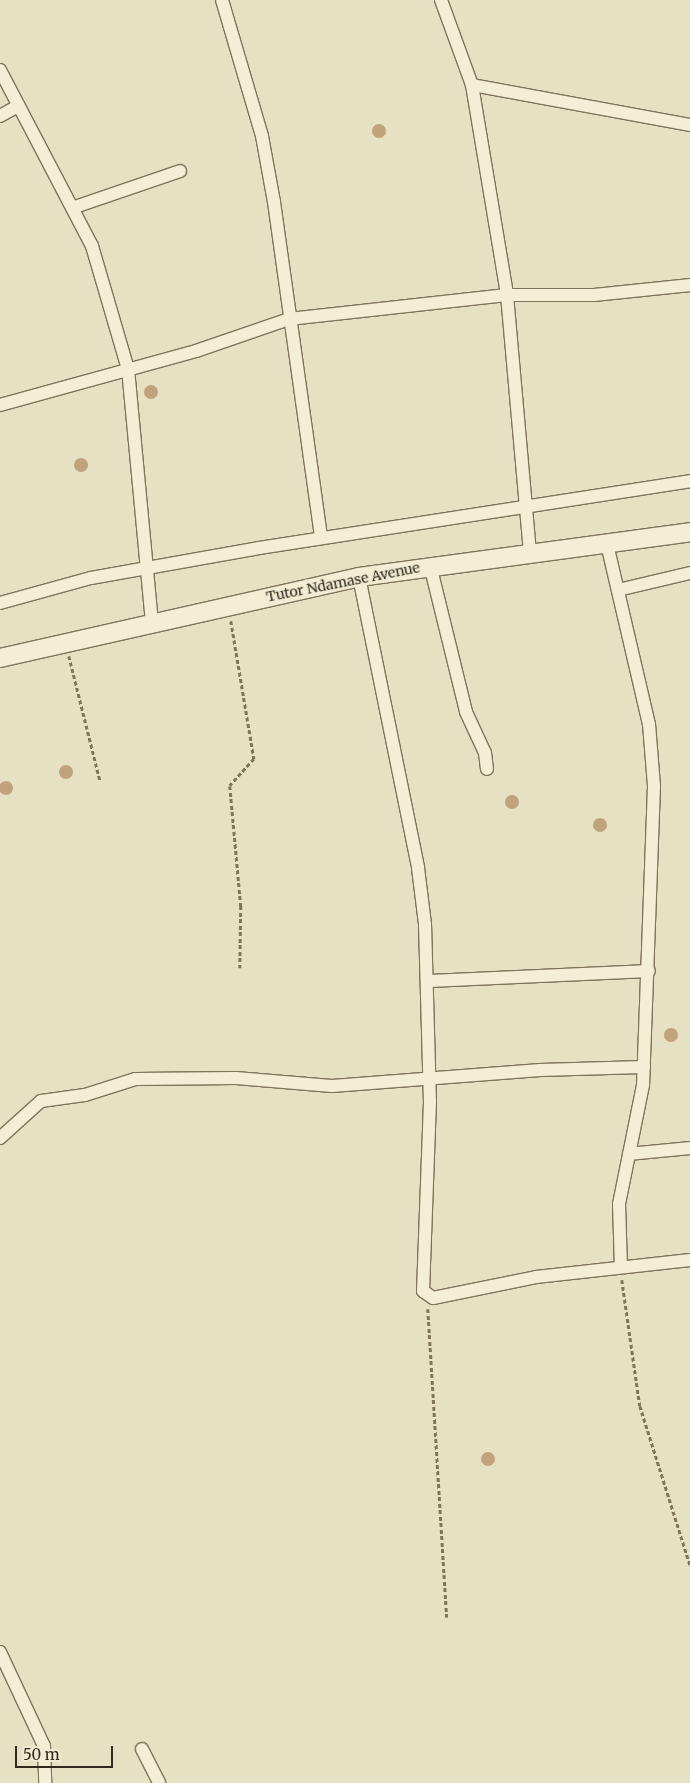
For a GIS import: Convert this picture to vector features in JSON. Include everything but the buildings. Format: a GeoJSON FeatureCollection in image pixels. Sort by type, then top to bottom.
{"type":"FeatureCollection","features":[{"type":"Feature","properties":{"kind":"street"},"geometry":{"type":"LineString","coordinates":[[222,0],[262,136],[321,538]]}},
{"type":"Feature","properties":{"kind":"street"},"geometry":{"type":"LineString","coordinates":[[441,0],[472,85],[507,295],[530,554]]}},
{"type":"Feature","properties":{"kind":"street"},"geometry":{"type":"LineString","coordinates":[[0,70],[75,207],[92,246],[128,369],[145,568],[152,622]]}},
{"type":"Feature","properties":{"kind":"street"},"geometry":{"type":"LineString","coordinates":[[472,85],[690,125]]}},
{"type":"Feature","properties":{"kind":"street"},"geometry":{"type":"LineString","coordinates":[[0,116],[18,106]]}},
{"type":"Feature","properties":{"kind":"street"},"geometry":{"type":"LineString","coordinates":[[75,207],[180,171]]}},
{"type":"Feature","properties":{"kind":"street"},"geometry":{"type":"LineString","coordinates":[[0,405],[128,369],[289,318],[507,295],[594,295],[690,285]]}},
{"type":"Feature","properties":{"kind":"street"},"geometry":{"type":"LineString","coordinates":[[0,603],[145,568],[321,538],[525,509],[624,488],[690,481]]}},
{"type":"Feature","properties":{"kind":"street","name":"Tutor Ndamase Avenue"},"geometry":{"type":"LineString","coordinates":[[0,658],[152,622],[359,577],[430,565],[530,554],[690,532]]}},
{"type":"Feature","properties":{"kind":"street"},"geometry":{"type":"LineString","coordinates":[[608,544],[649,724],[654,786],[644,1067],[619,1204],[621,1266]]}},
{"type":"Feature","properties":{"kind":"street"},"geometry":{"type":"LineString","coordinates":[[430,565],[466,712],[485,753],[487,769]]}},
{"type":"Feature","properties":{"kind":"street"},"geometry":{"type":"LineString","coordinates":[[618,590],[690,573]]}},
{"type":"Feature","properties":{"kind":"street"},"geometry":{"type":"LineString","coordinates":[[359,577],[418,868],[430,981],[430,1079],[421,1277],[427,1295],[447,1296],[621,1266],[690,1260]]}},
{"type":"Feature","properties":{"kind":"street"},"geometry":{"type":"LineString","coordinates":[[430,981],[648,971]]}},
{"type":"Feature","properties":{"kind":"street"},"geometry":{"type":"LineString","coordinates":[[0,1138],[41,1102],[85,1095],[135,1079],[236,1078],[332,1086],[644,1067]]}},
{"type":"Feature","properties":{"kind":"street"},"geometry":{"type":"LineString","coordinates":[[629,1154],[690,1148]]}},
{"type":"Feature","properties":{"kind":"street"},"geometry":{"type":"LineString","coordinates":[[0,1652],[44,1746],[45,1783]]}},
{"type":"Feature","properties":{"kind":"street"},"geometry":{"type":"LineString","coordinates":[[142,1749],[159,1783]]}},
{"type":"Feature","properties":{"kind":"path"},"geometry":{"type":"LineString","coordinates":[[228,605],[254,759],[230,786],[241,906],[240,968]]}},
{"type":"Feature","properties":{"kind":"path"},"geometry":{"type":"LineString","coordinates":[[66,642],[100,780]]}},
{"type":"Feature","properties":{"kind":"path"},"geometry":{"type":"LineString","coordinates":[[621,1266],[624,1317],[640,1406],[690,1565]]}},
{"type":"Feature","properties":{"kind":"path"},"geometry":{"type":"LineString","coordinates":[[427,1295],[446,1616]]}}]}
